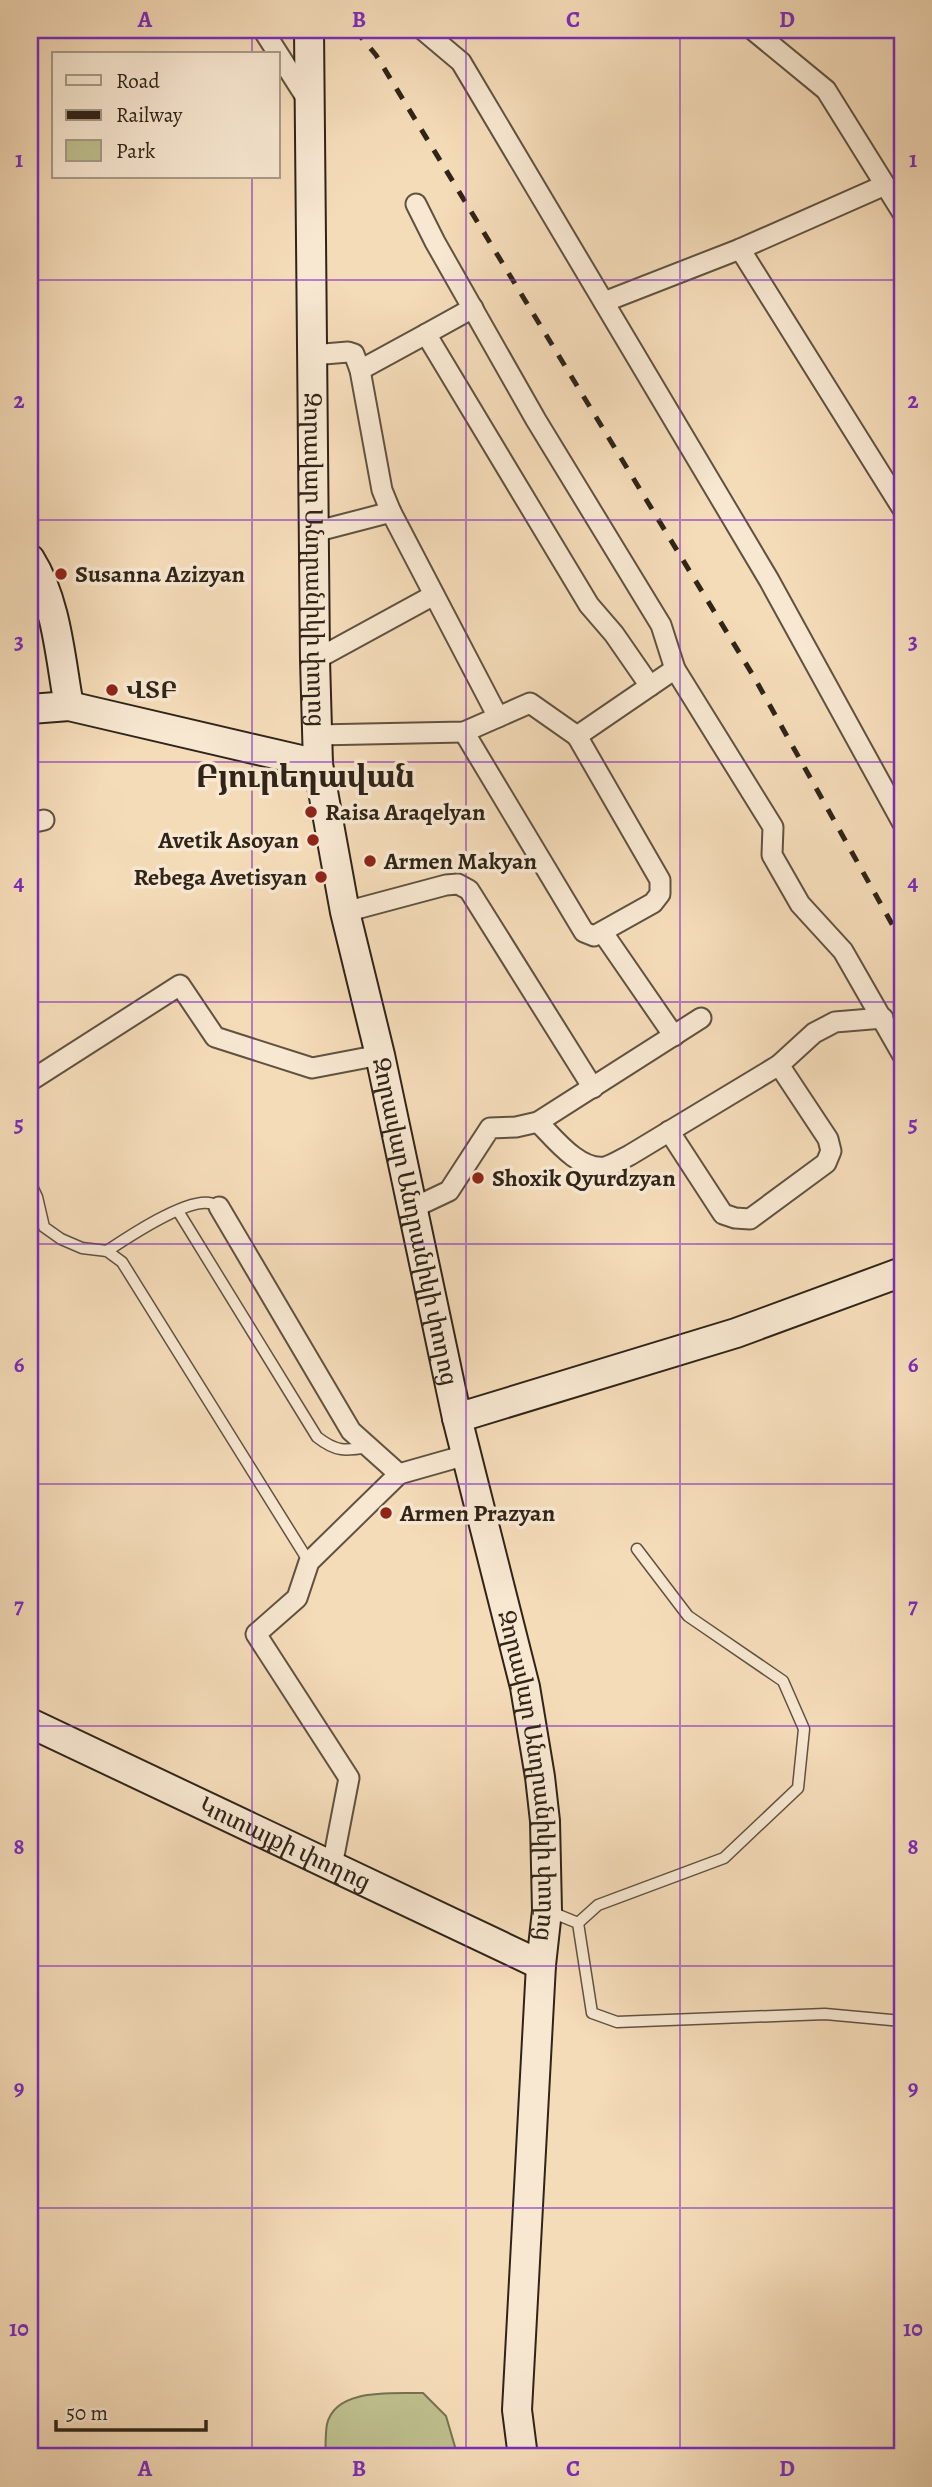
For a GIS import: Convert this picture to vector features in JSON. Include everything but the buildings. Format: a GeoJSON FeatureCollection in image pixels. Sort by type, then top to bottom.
{"type":"FeatureCollection","features":[{"type":"Feature","properties":{"kind":"street"},"geometry":{"type":"LineString","coordinates":[[263,30],[277,52]]}},
{"type":"Feature","properties":{"kind":"street","name":"Զորավար Անդրանիկի փողոց"},"geometry":{"type":"LineString","coordinates":[[309,30],[318,764],[345,912],[380,1055],[457,1418],[527,1700],[545,1821],[547,1911],[541,1965],[517,2410],[523,2457]]}},
{"type":"Feature","properties":{"kind":"street"},"geometry":{"type":"LineString","coordinates":[[423,30],[461,62],[769,580],[902,822]]}},
{"type":"Feature","properties":{"kind":"street"},"geometry":{"type":"LineString","coordinates":[[754,30],[826,90],[902,212]]}},
{"type":"Feature","properties":{"kind":"street"},"geometry":{"type":"LineString","coordinates":[[280,57],[309,102]]}},
{"type":"Feature","properties":{"kind":"street"},"geometry":{"type":"LineString","coordinates":[[604,302],[740,248],[886,185]]}},
{"type":"Feature","properties":{"kind":"street"},"geometry":{"type":"LineString","coordinates":[[416,204],[536,420],[661,625],[675,669],[773,827],[772,855],[800,904],[843,951],[902,1054]]}},
{"type":"Feature","properties":{"kind":"street"},"geometry":{"type":"LineString","coordinates":[[740,248],[902,508]]}},
{"type":"Feature","properties":{"kind":"street"},"geometry":{"type":"LineString","coordinates":[[360,370],[473,308]]}},
{"type":"Feature","properties":{"kind":"street"},"geometry":{"type":"LineString","coordinates":[[426,334],[590,605],[650,686]]}},
{"type":"Feature","properties":{"kind":"street"},"geometry":{"type":"LineString","coordinates":[[312,355],[352,352],[360,370],[382,490],[498,717]]}},
{"type":"Feature","properties":{"kind":"street"},"geometry":{"type":"LineString","coordinates":[[314,532],[391,512]]}},
{"type":"Feature","properties":{"kind":"street"},"geometry":{"type":"LineString","coordinates":[[30,559],[42,579],[41,615],[69,706]]}},
{"type":"Feature","properties":{"kind":"street"},"geometry":{"type":"LineString","coordinates":[[315,660],[434,595]]}},
{"type":"Feature","properties":{"kind":"street"},"geometry":{"type":"LineString","coordinates":[[577,736],[675,669]]}},
{"type":"Feature","properties":{"kind":"street"},"geometry":{"type":"LineString","coordinates":[[316,735],[464,732],[530,703],[577,736],[660,880],[660,894],[653,904],[603,933],[594,936],[584,932],[464,732]]}},
{"type":"Feature","properties":{"kind":"street"},"geometry":{"type":"LineString","coordinates":[[30,709],[69,706],[318,764]]}},
{"type":"Feature","properties":{"kind":"street"},"geometry":{"type":"LineString","coordinates":[[345,912],[446,885],[458,884],[469,890],[593,1088]]}},
{"type":"Feature","properties":{"kind":"street"},"geometry":{"type":"LineString","coordinates":[[603,933],[674,1036]]}},
{"type":"Feature","properties":{"kind":"street"},"geometry":{"type":"LineString","coordinates":[[30,1081],[180,985],[215,1037],[312,1068],[380,1055]]}},
{"type":"Feature","properties":{"kind":"street"},"geometry":{"type":"LineString","coordinates":[[413,1208],[449,1191],[490,1128],[516,1127],[538,1122],[701,1018]]}},
{"type":"Feature","properties":{"kind":"street"},"geometry":{"type":"LineString","coordinates":[[538,1122],[583,1162],[594,1167],[606,1167],[779,1065],[814,1033],[835,1022],[883,1018]]}},
{"type":"Feature","properties":{"kind":"street"},"geometry":{"type":"LineString","coordinates":[[669,1131],[723,1214],[735,1219],[750,1219],[827,1163],[831,1151],[828,1139],[779,1065]]}},
{"type":"Feature","properties":{"kind":"street"},"geometry":{"type":"LineString","coordinates":[[219,1207],[351,1431],[399,1474]]}},
{"type":"Feature","properties":{"kind":"street"},"geometry":{"type":"LineString","coordinates":[[457,1418],[736,1333],[902,1272]]}},
{"type":"Feature","properties":{"kind":"street"},"geometry":{"type":"LineString","coordinates":[[332,1866],[349,1778],[256,1634],[297,1598],[309,1562],[399,1474],[466,1455]]}},
{"type":"Feature","properties":{"kind":"street","name":"Կոտայքի փողոց"},"geometry":{"type":"LineString","coordinates":[[30,1723],[541,1965]]}},
{"type":"Feature","properties":{"kind":"lane"},"geometry":{"type":"LineString","coordinates":[[30,1181],[44,1227],[61,1239],[82,1248],[107,1251],[122,1262],[309,1562]]}},
{"type":"Feature","properties":{"kind":"lane"},"geometry":{"type":"LineString","coordinates":[[107,1251],[178,1210],[196,1204],[210,1203],[219,1207]]}},
{"type":"Feature","properties":{"kind":"lane"},"geometry":{"type":"LineString","coordinates":[[178,1210],[317,1437],[331,1448],[354,1450],[369,1447]]}},
{"type":"Feature","properties":{"kind":"lane"},"geometry":{"type":"LineString","coordinates":[[578,1923],[598,1905],[724,1858],[798,1788],[804,1729],[783,1681],[688,1616],[637,1549]]}},
{"type":"Feature","properties":{"kind":"lane"},"geometry":{"type":"LineString","coordinates":[[547,1911],[578,1923]]}},
{"type":"Feature","properties":{"kind":"lane"},"geometry":{"type":"LineString","coordinates":[[578,1923],[592,2013],[617,2022],[825,2014],[902,2021]]}},
{"type":"Feature","properties":{"kind":"green space"},"geometry":{"type":"Polygon","coordinates":[[[382,2393],[423,2393],[446,2416],[458,2457],[325,2457],[327,2424],[333,2412],[342,2404],[354,2398],[382,2393]]]}},
{"type":"Feature","properties":{"kind":"railway"},"geometry":{"type":"LineString","coordinates":[[355,30],[376,55],[754,677],[902,942]]}},
{"type":"Feature","properties":{"kind":"place","name":"Susanna Azizyan"},"geometry":{"type":"Point","coordinates":[61,574]}},
{"type":"Feature","properties":{"kind":"place","name":"ՎՏԲ"},"geometry":{"type":"Point","coordinates":[112,690]}},
{"type":"Feature","properties":{"kind":"place","name":"Raisa Araqelyan"},"geometry":{"type":"Point","coordinates":[311,812]}},
{"type":"Feature","properties":{"kind":"place","name":"Avetik Asoyan"},"geometry":{"type":"Point","coordinates":[313,840]}},
{"type":"Feature","properties":{"kind":"place","name":"Armen Makyan"},"geometry":{"type":"Point","coordinates":[370,861]}},
{"type":"Feature","properties":{"kind":"place","name":"Rebega Avetisyan"},"geometry":{"type":"Point","coordinates":[321,877]}},
{"type":"Feature","properties":{"kind":"place","name":"Shoxik Qyurdzyan"},"geometry":{"type":"Point","coordinates":[478,1178]}},
{"type":"Feature","properties":{"kind":"place","name":"Armen Prazyan"},"geometry":{"type":"Point","coordinates":[386,1513]}},
{"type":"Feature","properties":{"kind":"district","name":"Բյուրեղավան"},"geometry":{"type":"Point","coordinates":[305,776]}}]}
